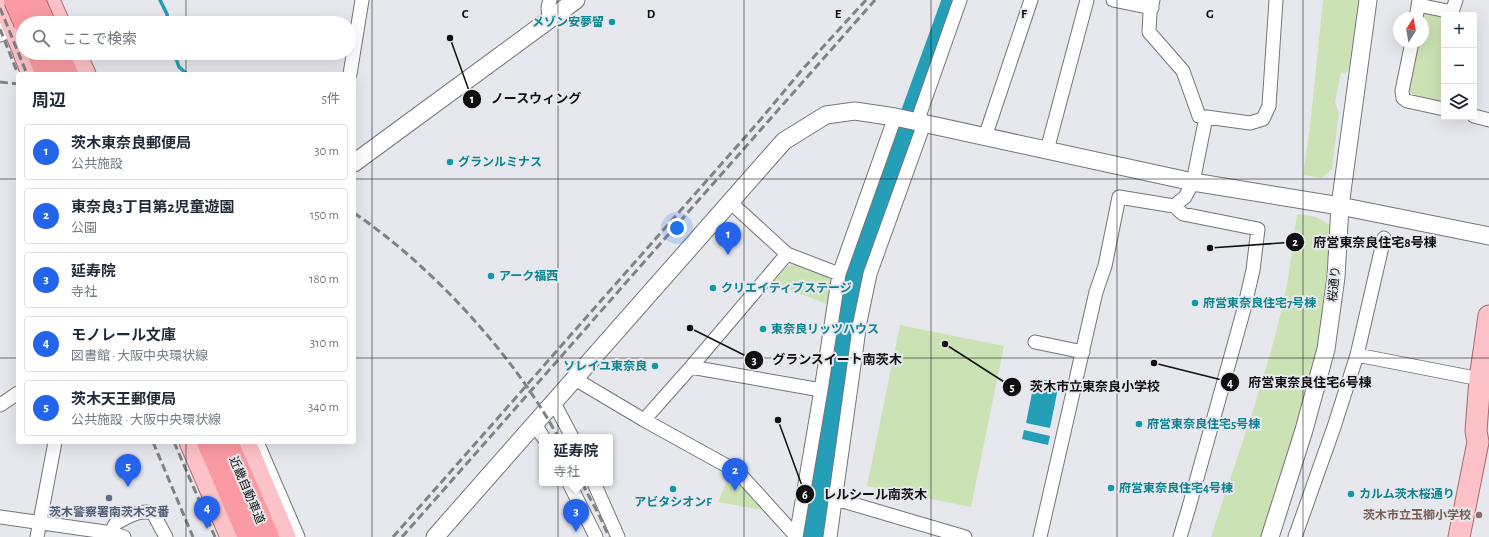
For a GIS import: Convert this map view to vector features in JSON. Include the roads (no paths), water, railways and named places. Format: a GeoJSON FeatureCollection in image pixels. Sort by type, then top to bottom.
{"type":"FeatureCollection","features":[{"type":"Feature","properties":{"kind":"highway"},"geometry":{"type":"LineString","coordinates":[[15,0],[34,13]]}},
{"type":"Feature","properties":{"kind":"highway"},"geometry":{"type":"LineString","coordinates":[[41,60],[46,72]]}},
{"type":"Feature","properties":{"kind":"highway"},"geometry":{"type":"LineString","coordinates":[[60,60],[65,72]]}},
{"type":"Feature","properties":{"kind":"highway","name":"近畿自動車道"},"geometry":{"type":"LineString","coordinates":[[209,444],[248,537]]}},
{"type":"Feature","properties":{"kind":"highway","name":"近畿自動車道"},"geometry":{"type":"LineString","coordinates":[[228,444],[268,537]]}},
{"type":"Feature","properties":{"kind":"main road"},"geometry":{"type":"LineString","coordinates":[[2,0],[34,13]]}},
{"type":"Feature","properties":{"kind":"main road"},"geometry":{"type":"LineString","coordinates":[[27,60],[31,72]]}},
{"type":"Feature","properties":{"kind":"main road"},"geometry":{"type":"LineString","coordinates":[[78,60],[84,72]]}},
{"type":"Feature","properties":{"kind":"main road"},"geometry":{"type":"LineString","coordinates":[[1459,537],[1478,442],[1483,432],[1480,378],[1489,316]]}},
{"type":"Feature","properties":{"kind":"main road"},"geometry":{"type":"LineString","coordinates":[[191,444],[231,537]]}},
{"type":"Feature","properties":{"kind":"main road"},"geometry":{"type":"LineString","coordinates":[[246,444],[285,537]]}},
{"type":"Feature","properties":{"kind":"street"},"geometry":{"type":"LineString","coordinates":[[356,37],[362,0]]}},
{"type":"Feature","properties":{"kind":"street"},"geometry":{"type":"LineString","coordinates":[[549,20],[548,7],[550,0]]}},
{"type":"Feature","properties":{"kind":"street"},"geometry":{"type":"LineString","coordinates":[[356,162],[576,0]]}},
{"type":"Feature","properties":{"kind":"street"},"geometry":{"type":"LineString","coordinates":[[830,537],[860,322],[870,274],[921,123],[960,0]]}},
{"type":"Feature","properties":{"kind":"street"},"geometry":{"type":"LineString","coordinates":[[985,137],[1031,0]]}},
{"type":"Feature","properties":{"kind":"street"},"geometry":{"type":"LineString","coordinates":[[1047,150],[1087,0]]}},
{"type":"Feature","properties":{"kind":"street"},"geometry":{"type":"LineString","coordinates":[[1113,0],[1152,4],[1149,32],[1183,71],[1199,116],[1250,123],[1263,119],[1270,106],[1276,0]]}},
{"type":"Feature","properties":{"kind":"street","name":"桜通り"},"geometry":{"type":"LineString","coordinates":[[1270,537],[1304,430],[1326,349],[1336,277],[1340,206],[1368,0]]}},
{"type":"Feature","properties":{"kind":"street"},"geometry":{"type":"LineString","coordinates":[[1417,12],[1418,2],[1452,12],[1456,0]]}},
{"type":"Feature","properties":{"kind":"street"},"geometry":{"type":"LineString","coordinates":[[1411,48],[1402,91],[1403,98],[1407,101],[1441,109]]}},
{"type":"Feature","properties":{"kind":"street"},"geometry":{"type":"LineString","coordinates":[[51,60],[56,72]]}},
{"type":"Feature","properties":{"kind":"street"},"geometry":{"type":"LineString","coordinates":[[350,72],[352,60]]}},
{"type":"Feature","properties":{"kind":"street"},"geometry":{"type":"LineString","coordinates":[[435,537],[539,431],[554,403],[729,201],[784,141],[826,115],[855,111],[897,117],[1193,182],[1340,206],[1489,236]]}},
{"type":"Feature","properties":{"kind":"street"},"geometry":{"type":"LineString","coordinates":[[796,537],[839,274],[897,117]]}},
{"type":"Feature","properties":{"kind":"street"},"geometry":{"type":"LineString","coordinates":[[1174,206],[1185,197],[1193,182],[1206,117]]}},
{"type":"Feature","properties":{"kind":"street"},"geometry":{"type":"LineString","coordinates":[[1477,117],[1489,120]]}},
{"type":"Feature","properties":{"kind":"street"},"geometry":{"type":"LineString","coordinates":[[1040,537],[1096,292],[1105,266],[1119,197],[1174,206],[1183,214],[1258,229],[1253,270],[1244,309],[1180,537]]}},
{"type":"Feature","properties":{"kind":"street"},"geometry":{"type":"LineString","coordinates":[[729,201],[787,254],[839,274]]}},
{"type":"Feature","properties":{"kind":"street"},"geometry":{"type":"LineString","coordinates":[[1295,537],[1334,427],[1357,355],[1384,238]]}},
{"type":"Feature","properties":{"kind":"street"},"geometry":{"type":"LineString","coordinates":[[644,420],[787,254]]}},
{"type":"Feature","properties":{"kind":"street"},"geometry":{"type":"LineString","coordinates":[[1035,342],[1083,352]]}},
{"type":"Feature","properties":{"kind":"street"},"geometry":{"type":"LineString","coordinates":[[1357,355],[1480,378]]}},
{"type":"Feature","properties":{"kind":"street"},"geometry":{"type":"LineString","coordinates":[[691,367],[821,390]]}},
{"type":"Feature","properties":{"kind":"street"},"geometry":{"type":"LineString","coordinates":[[575,379],[644,420],[738,472],[796,537]]}},
{"type":"Feature","properties":{"kind":"street"},"geometry":{"type":"LineString","coordinates":[[0,405],[16,394]]}},
{"type":"Feature","properties":{"kind":"street"},"geometry":{"type":"LineString","coordinates":[[554,403],[570,434]]}},
{"type":"Feature","properties":{"kind":"street"},"geometry":{"type":"LineString","coordinates":[[37,537],[55,444]]}},
{"type":"Feature","properties":{"kind":"street"},"geometry":{"type":"LineString","coordinates":[[184,444],[225,537]]}},
{"type":"Feature","properties":{"kind":"street"},"geometry":{"type":"LineString","coordinates":[[258,444],[298,537]]}},
{"type":"Feature","properties":{"kind":"street"},"geometry":{"type":"LineString","coordinates":[[570,486],[594,533],[612,521]]}},
{"type":"Feature","properties":{"kind":"street"},"geometry":{"type":"LineString","coordinates":[[595,486],[618,537]]}},
{"type":"Feature","properties":{"kind":"street"},"geometry":{"type":"LineString","coordinates":[[836,499],[965,537]]}},
{"type":"Feature","properties":{"kind":"street"},"geometry":{"type":"LineString","coordinates":[[118,535],[114,526],[116,523],[138,512],[147,511],[153,513],[166,537]]}},
{"type":"Feature","properties":{"kind":"street"},"geometry":{"type":"LineString","coordinates":[[0,517],[118,535]]}},
{"type":"Feature","properties":{"kind":"water"},"geometry":{"type":"Polygon","coordinates":[[[1035,378],[1059,383],[1050,428],[1026,423],[1035,378]]]}},
{"type":"Feature","properties":{"kind":"water"},"geometry":{"type":"Polygon","coordinates":[[[1024,430],[1050,436],[1048,445],[1022,439],[1024,430]]]}},
{"type":"Feature","properties":{"kind":"waterway"},"geometry":{"type":"LineString","coordinates":[[160,0],[167,16]]}},
{"type":"Feature","properties":{"kind":"waterway"},"geometry":{"type":"LineString","coordinates":[[814,537],[853,275],[953,0]]}},
{"type":"Feature","properties":{"kind":"waterway"},"geometry":{"type":"LineString","coordinates":[[176,60],[179,67],[185,72]]}},
{"type":"Feature","properties":{"kind":"railway"},"geometry":{"type":"LineString","coordinates":[[393,537],[761,119],[801,71],[866,0]]}},
{"type":"Feature","properties":{"kind":"railway"},"geometry":{"type":"LineString","coordinates":[[402,537],[875,0]]}},
{"type":"Feature","properties":{"kind":"railway"},"geometry":{"type":"LineString","coordinates":[[0,8],[16,47]]}},
{"type":"Feature","properties":{"kind":"railway"},"geometry":{"type":"LineString","coordinates":[[0,29],[17,72]]}},
{"type":"Feature","properties":{"kind":"railway"},"geometry":{"type":"LineString","coordinates":[[21,60],[26,72]]}},
{"type":"Feature","properties":{"kind":"railway"},"geometry":{"type":"LineString","coordinates":[[0,82],[16,84]]}},
{"type":"Feature","properties":{"kind":"railway"},"geometry":{"type":"LineString","coordinates":[[356,214],[412,258],[441,285],[468,314],[518,375],[540,406],[556,434]]}},
{"type":"Feature","properties":{"kind":"railway"},"geometry":{"type":"LineString","coordinates":[[154,444],[193,537]]}},
{"type":"Feature","properties":{"kind":"railway"},"geometry":{"type":"LineString","coordinates":[[175,444],[215,537]]}},
{"type":"Feature","properties":{"kind":"railway"},"geometry":{"type":"LineString","coordinates":[[584,486],[609,537]]}},
{"type":"Feature","properties":{"kind":"place","name":"メゾン安夢留"},"geometry":{"type":"Point","coordinates":[612,22]}},
{"type":"Feature","properties":{"kind":"place","name":"ノースウィング"},"geometry":{"type":"Point","coordinates":[450,38]}},
{"type":"Feature","properties":{"kind":"place","name":"グランルミナス"},"geometry":{"type":"Point","coordinates":[450,162]}},
{"type":"Feature","properties":{"kind":"place","name":"府営東奈良住宅8号棟"},"geometry":{"type":"Point","coordinates":[1210,248]}},
{"type":"Feature","properties":{"kind":"place","name":"茨木東奈良郵便局"},"geometry":{"type":"Point","coordinates":[728,255]}},
{"type":"Feature","properties":{"kind":"place","name":"アーク福西"},"geometry":{"type":"Point","coordinates":[491,276]}},
{"type":"Feature","properties":{"kind":"place","name":"クリエイティブステージ"},"geometry":{"type":"Point","coordinates":[713,288]}},
{"type":"Feature","properties":{"kind":"place","name":"府営東奈良住宅7号棟"},"geometry":{"type":"Point","coordinates":[1195,303]}},
{"type":"Feature","properties":{"kind":"place","name":"グランスイート南茨木"},"geometry":{"type":"Point","coordinates":[690,328]}},
{"type":"Feature","properties":{"kind":"place","name":"東奈良リッツハウス"},"geometry":{"type":"Point","coordinates":[763,329]}},
{"type":"Feature","properties":{"kind":"place","name":"茨木市立東奈良小学校"},"geometry":{"type":"Point","coordinates":[945,344]}},
{"type":"Feature","properties":{"kind":"place","name":"府営東奈良住宅6号棟"},"geometry":{"type":"Point","coordinates":[1154,363]}},
{"type":"Feature","properties":{"kind":"place","name":"ソレイユ東奈良"},"geometry":{"type":"Point","coordinates":[655,366]}},
{"type":"Feature","properties":{"kind":"place","name":"レルシール南茨木"},"geometry":{"type":"Point","coordinates":[778,420]}},
{"type":"Feature","properties":{"kind":"place","name":"府営東奈良住宅5号棟"},"geometry":{"type":"Point","coordinates":[1139,424]}},
{"type":"Feature","properties":{"kind":"place","name":"茨木天王郵便局"},"geometry":{"type":"Point","coordinates":[128,487]}},
{"type":"Feature","properties":{"kind":"place","name":"府営東奈良住宅4号棟"},"geometry":{"type":"Point","coordinates":[1111,488]}},
{"type":"Feature","properties":{"kind":"place","name":"アビタシオンF"},"geometry":{"type":"Point","coordinates":[673,489]}},
{"type":"Feature","properties":{"kind":"place","name":"東奈良3丁目第2児童遊園"},"geometry":{"type":"Point","coordinates":[735,491]}},
{"type":"Feature","properties":{"kind":"place","name":"カルム茨木桜通り"},"geometry":{"type":"Point","coordinates":[1351,494]}},
{"type":"Feature","properties":{"kind":"place","name":"茨木警察署南茨木交番"},"geometry":{"type":"Point","coordinates":[109,498]}},
{"type":"Feature","properties":{"kind":"place","name":"茨木市立玉櫛小学校"},"geometry":{"type":"Point","coordinates":[1479,515]}},
{"type":"Feature","properties":{"kind":"place","name":"モノレール文庫"},"geometry":{"type":"Point","coordinates":[207,529]}},
{"type":"Feature","properties":{"kind":"place","name":"延寿院"},"geometry":{"type":"Point","coordinates":[576,532]}}]}
